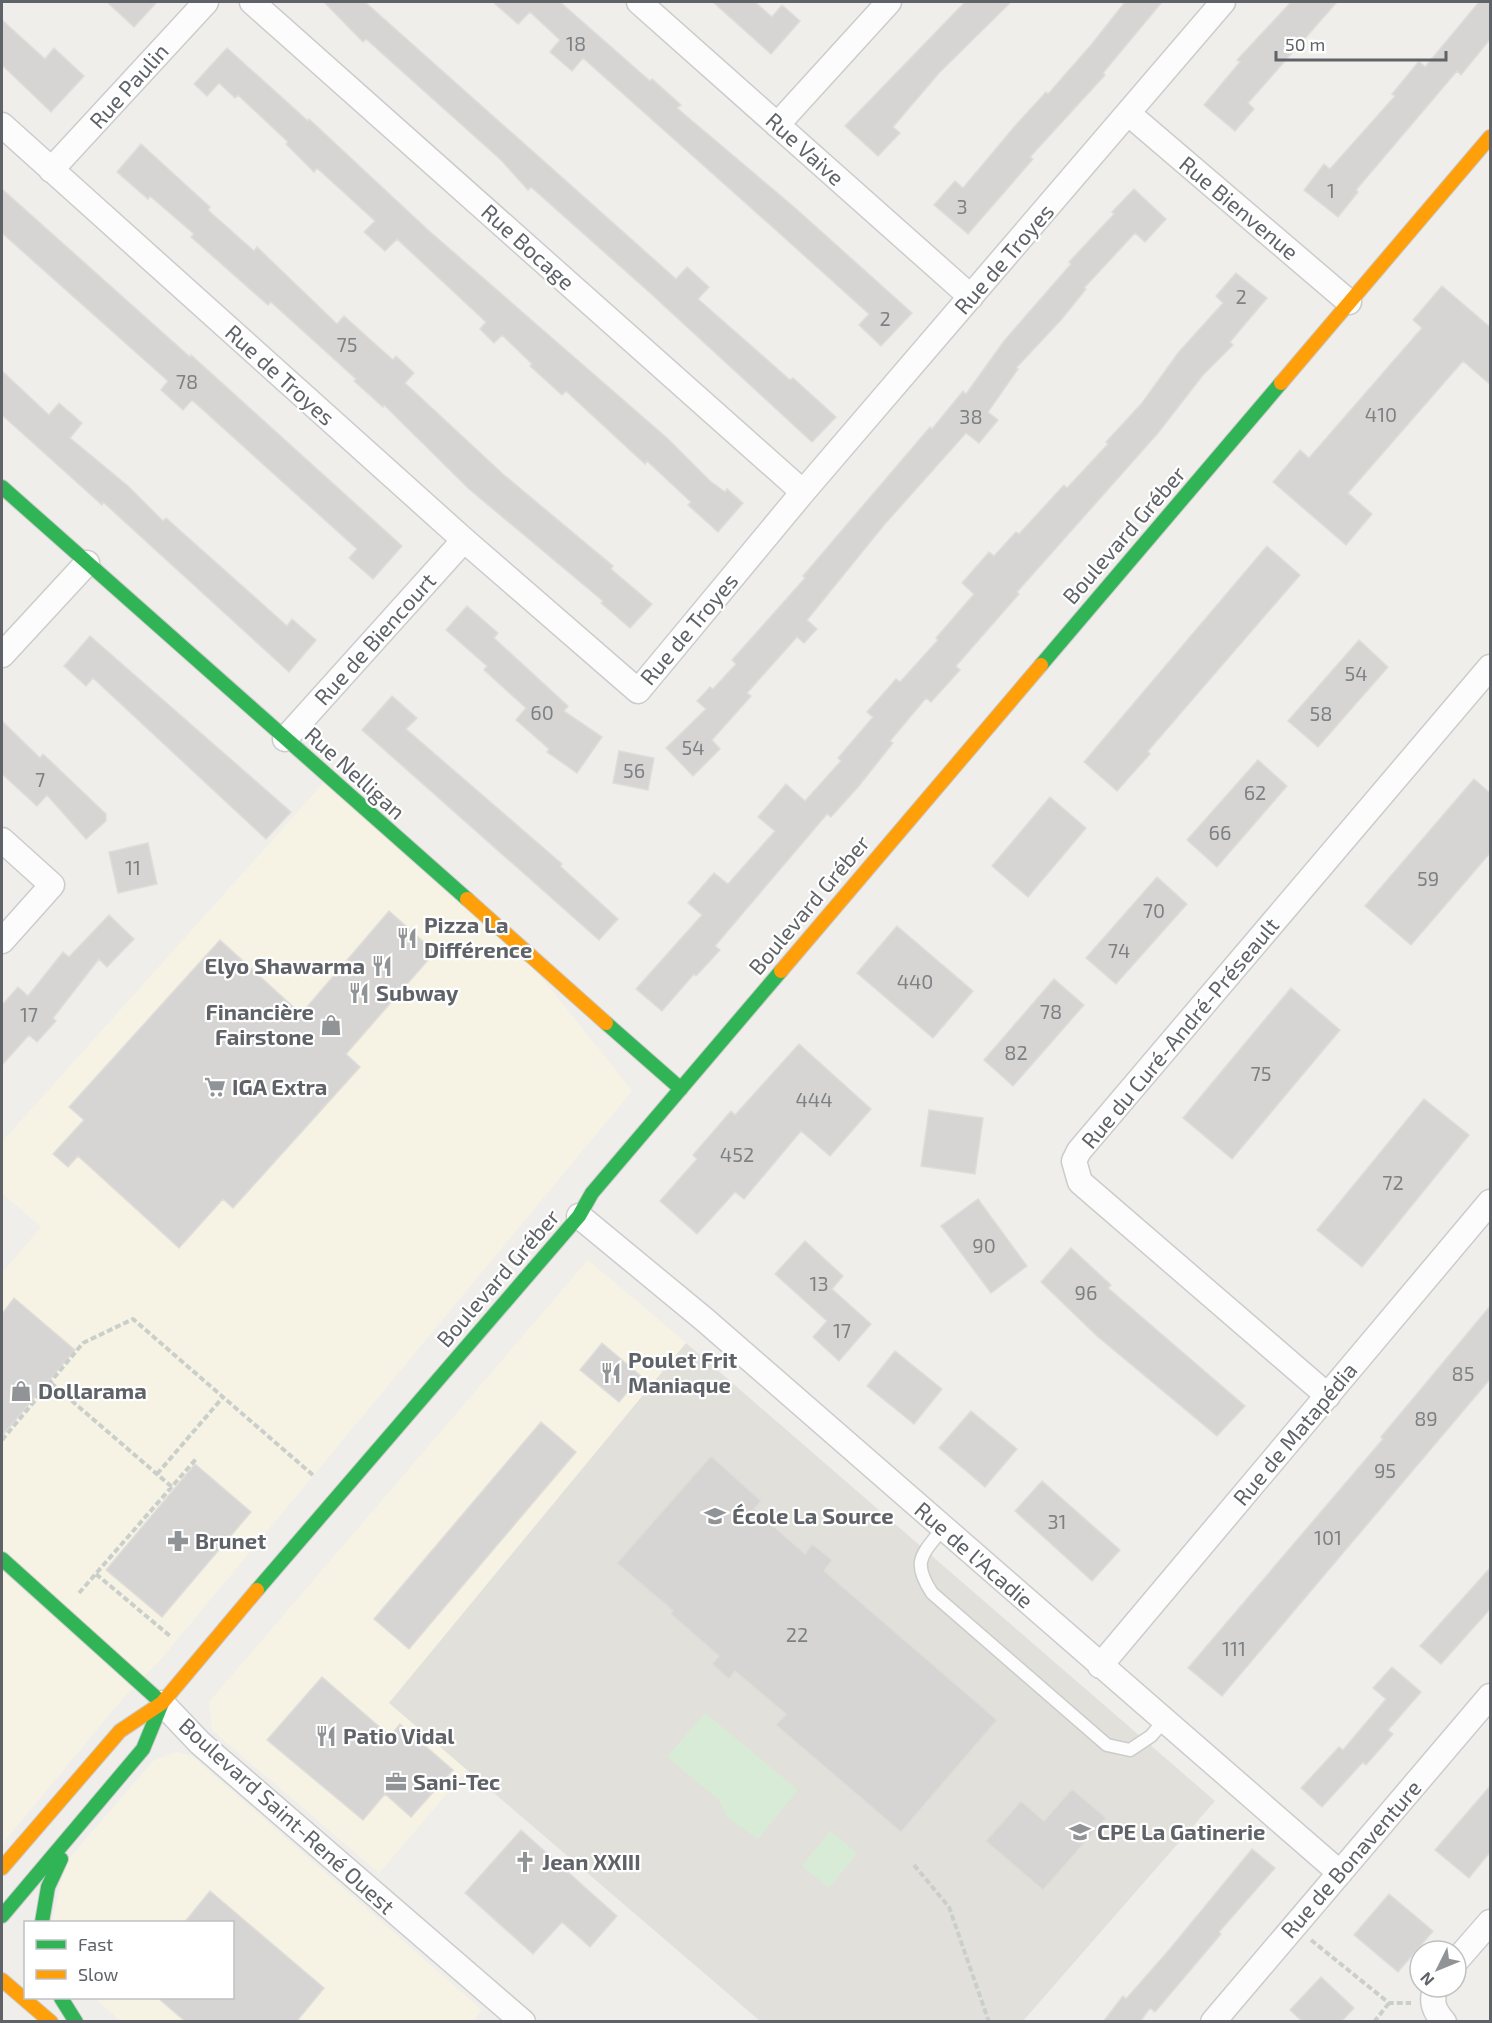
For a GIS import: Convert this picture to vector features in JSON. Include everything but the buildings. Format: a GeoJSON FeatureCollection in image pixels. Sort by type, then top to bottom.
{"type":"FeatureCollection","features":[{"type":"Feature","properties":{"kind":"main road","name":"Boulevard Gréber"},"geometry":{"type":"LineString","coordinates":[[2,1868],[120,1731],[162,1702],[362,1465],[579,1216],[592,1193],[1491,137]]}},
{"type":"Feature","properties":{"kind":"main road","name":"Rue Nelligan"},"geometry":{"type":"LineString","coordinates":[[2,487],[681,1089]]}},
{"type":"Feature","properties":{"kind":"main road","name":"Boulevard Saint-René Ouest"},"geometry":{"type":"LineString","coordinates":[[2,1559],[162,1702]]}},
{"type":"Feature","properties":{"kind":"main road","name":"Boulevard Gréber"},"geometry":{"type":"LineString","coordinates":[[2,1916],[143,1749],[162,1702]]}},
{"type":"Feature","properties":{"kind":"main road"},"geometry":{"type":"LineString","coordinates":[[42,1921],[48,1887],[78,1828]]}},
{"type":"Feature","properties":{"kind":"main road"},"geometry":{"type":"LineString","coordinates":[[2,1980],[24,1999]]}},
{"type":"Feature","properties":{"kind":"main road"},"geometry":{"type":"LineString","coordinates":[[24,1999],[51,2022]]}},
{"type":"Feature","properties":{"kind":"main road"},"geometry":{"type":"LineString","coordinates":[[62,1999],[76,2022]]}},
{"type":"Feature","properties":{"kind":"street","name":"Rue Paulin"},"geometry":{"type":"LineString","coordinates":[[51,170],[206,2]]}},
{"type":"Feature","properties":{"kind":"street","name":"Rue Bocage"},"geometry":{"type":"LineString","coordinates":[[252,2],[803,492]]}},
{"type":"Feature","properties":{"kind":"street","name":"Rue Vaive"},"geometry":{"type":"LineString","coordinates":[[639,2],[971,297]]}},
{"type":"Feature","properties":{"kind":"street"},"geometry":{"type":"LineString","coordinates":[[777,124],[889,2]]}},
{"type":"Feature","properties":{"kind":"street","name":"Rue de Troyes"},"geometry":{"type":"LineString","coordinates":[[2,125],[464,540],[638,691],[803,492],[1224,2]]}},
{"type":"Feature","properties":{"kind":"street","name":"Rue Bienvenue"},"geometry":{"type":"LineString","coordinates":[[1129,114],[1349,302]]}},
{"type":"Feature","properties":{"kind":"street","name":"Rue de Biencourt"},"geometry":{"type":"LineString","coordinates":[[285,739],[464,540]]}},
{"type":"Feature","properties":{"kind":"street"},"geometry":{"type":"LineString","coordinates":[[2,655],[87,563]]}},
{"type":"Feature","properties":{"kind":"street","name":"Rue du Curé-André-Préseault"},"geometry":{"type":"LineString","coordinates":[[1328,1395],[1080,1182],[1074,1161],[1084,1144],[1491,667]]}},
{"type":"Feature","properties":{"kind":"street"},"geometry":{"type":"LineString","coordinates":[[2,840],[52,885],[2,941]]}},
{"type":"Feature","properties":{"kind":"street","name":"Rue de Matapédia"},"geometry":{"type":"LineString","coordinates":[[1100,1666],[1491,1202]]}},
{"type":"Feature","properties":{"kind":"street","name":"Rue de l'Acadie"},"geometry":{"type":"LineString","coordinates":[[579,1216],[705,1320],[1340,1873]]}},
{"type":"Feature","properties":{"kind":"street","name":"Rue de Bonaventure"},"geometry":{"type":"LineString","coordinates":[[1213,2022],[1491,1696]]}},
{"type":"Feature","properties":{"kind":"street","name":"Boulevard Saint-René Ouest"},"geometry":{"type":"LineString","coordinates":[[162,1702],[200,1743],[523,2022]]}},
{"type":"Feature","properties":{"kind":"street"},"geometry":{"type":"LineString","coordinates":[[1468,1948],[1491,1922]]}},
{"type":"Feature","properties":{"kind":"lane"},"geometry":{"type":"LineString","coordinates":[[943,1528],[922,1555],[920,1575],[932,1593],[1107,1745],[1130,1750],[1151,1736],[1164,1721]]}},
{"type":"Feature","properties":{"kind":"path"},"geometry":{"type":"LineString","coordinates":[[2,1440],[83,1343],[133,1320],[224,1396],[314,1476]]}},
{"type":"Feature","properties":{"kind":"path"},"geometry":{"type":"LineString","coordinates":[[51,1383],[172,1487]]}},
{"type":"Feature","properties":{"kind":"path"},"geometry":{"type":"LineString","coordinates":[[157,1474],[224,1396]]}},
{"type":"Feature","properties":{"kind":"path"},"geometry":{"type":"LineString","coordinates":[[79,1594],[196,1459]]}},
{"type":"Feature","properties":{"kind":"path"},"geometry":{"type":"LineString","coordinates":[[96,1574],[170,1636]]}},
{"type":"Feature","properties":{"kind":"path"},"geometry":{"type":"LineString","coordinates":[[914,1865],[949,1907],[988,2022]]}},
{"type":"Feature","properties":{"kind":"path"},"geometry":{"type":"LineString","coordinates":[[1309,1938],[1389,2003],[1438,2004]]}},
{"type":"Feature","properties":{"kind":"path"},"geometry":{"type":"LineString","coordinates":[[1374,2022],[1389,2003]]}},
{"type":"Feature","properties":{"kind":"shaded area"},"geometry":{"type":"Polygon","coordinates":[[[328,778],[511,939],[632,1091],[162,1658],[124,1697],[2,1844],[2,1273],[41,1227],[2,1193],[2,1142],[328,778]]]}},
{"type":"Feature","properties":{"kind":"shaded area"},"geometry":{"type":"Polygon","coordinates":[[[588,1260],[686,1343],[389,1703],[467,1770],[379,1873],[212,1730],[209,1702],[588,1260]]]}},
{"type":"Feature","properties":{"kind":"shaded area","name":"École La Source"},"geometry":{"type":"Polygon","coordinates":[[[686,1343],[1215,1801],[1023,2021],[760,2021],[389,1703],[686,1343]]]}},
{"type":"Feature","properties":{"kind":"shaded area"},"geometry":{"type":"Polygon","coordinates":[[[176,1752],[192,1756],[482,2010],[472,2022],[120,2021],[96,1999],[234,1999],[234,1921],[52,1921],[66,1862],[153,1761],[176,1752]]]}},
{"type":"Feature","properties":{"kind":"green space"},"geometry":{"type":"Polygon","coordinates":[[[705,1713],[798,1790],[758,1839],[728,1818],[719,1800],[667,1757],[705,1713]]]}},
{"type":"Feature","properties":{"kind":"green space"},"geometry":{"type":"Polygon","coordinates":[[[830,1831],[857,1853],[829,1888],[802,1866],[830,1831]]]}},
{"type":"Feature","properties":{"kind":"traffic: fast"},"geometry":{"type":"LineString","coordinates":[[1041,665],[1281,383]]}},
{"type":"Feature","properties":{"kind":"traffic: fast"},"geometry":{"type":"LineString","coordinates":[[2,487],[467,899]]}},
{"type":"Feature","properties":{"kind":"traffic: fast"},"geometry":{"type":"LineString","coordinates":[[257,1590],[579,1216],[592,1193],[781,971]]}},
{"type":"Feature","properties":{"kind":"traffic: fast"},"geometry":{"type":"LineString","coordinates":[[606,1023],[681,1089]]}},
{"type":"Feature","properties":{"kind":"traffic: fast"},"geometry":{"type":"LineString","coordinates":[[2,1559],[162,1703]]}},
{"type":"Feature","properties":{"kind":"traffic: fast"},"geometry":{"type":"LineString","coordinates":[[2,1916],[143,1749],[162,1703]]}},
{"type":"Feature","properties":{"kind":"traffic: fast"},"geometry":{"type":"LineString","coordinates":[[42,1921],[48,1887],[61,1859]]}},
{"type":"Feature","properties":{"kind":"traffic: fast"},"geometry":{"type":"LineString","coordinates":[[62,1999],[76,2022]]}},
{"type":"Feature","properties":{"kind":"traffic: slow"},"geometry":{"type":"LineString","coordinates":[[1281,383],[1490,137]]}},
{"type":"Feature","properties":{"kind":"traffic: slow"},"geometry":{"type":"LineString","coordinates":[[781,971],[1041,665]]}},
{"type":"Feature","properties":{"kind":"traffic: slow"},"geometry":{"type":"LineString","coordinates":[[467,899],[606,1023]]}},
{"type":"Feature","properties":{"kind":"traffic: slow"},"geometry":{"type":"LineString","coordinates":[[2,1868],[120,1731],[162,1703],[257,1590]]}},
{"type":"Feature","properties":{"kind":"traffic: slow"},"geometry":{"type":"LineString","coordinates":[[2,1980],[24,1999]]}},
{"type":"Feature","properties":{"kind":"traffic: slow"},"geometry":{"type":"LineString","coordinates":[[24,1999],[51,2022]]}},
{"type":"Feature","properties":{"kind":"place","name":"Pizza La Différence"},"geometry":{"type":"Point","coordinates":[407,938]}},
{"type":"Feature","properties":{"kind":"place","name":"Elyo Shawarma"},"geometry":{"type":"Point","coordinates":[382,966]}},
{"type":"Feature","properties":{"kind":"place","name":"Subway"},"geometry":{"type":"Point","coordinates":[359,993]}},
{"type":"Feature","properties":{"kind":"place","name":"Financière Fairstone"},"geometry":{"type":"Point","coordinates":[331,1025]}},
{"type":"Feature","properties":{"kind":"place","name":"IGA Extra"},"geometry":{"type":"Point","coordinates":[215,1087]}},
{"type":"Feature","properties":{"kind":"place","name":"Poulet Frit Maniaque"},"geometry":{"type":"Point","coordinates":[611,1373]}},
{"type":"Feature","properties":{"kind":"place","name":"Dollarama"},"geometry":{"type":"Point","coordinates":[21,1391]}},
{"type":"Feature","properties":{"kind":"place","name":"École La Source"},"geometry":{"type":"Point","coordinates":[715,1516]}},
{"type":"Feature","properties":{"kind":"place","name":"Brunet"},"geometry":{"type":"Point","coordinates":[178,1541]}},
{"type":"Feature","properties":{"kind":"place","name":"Patio Vidal"},"geometry":{"type":"Point","coordinates":[326,1736]}},
{"type":"Feature","properties":{"kind":"place","name":"Sani-Tec"},"geometry":{"type":"Point","coordinates":[396,1782]}},
{"type":"Feature","properties":{"kind":"place","name":"CPE La Gatinerie"},"geometry":{"type":"Point","coordinates":[1080,1832]}},
{"type":"Feature","properties":{"kind":"place","name":"Jean XXIII"},"geometry":{"type":"Point","coordinates":[525,1862]}}]}
